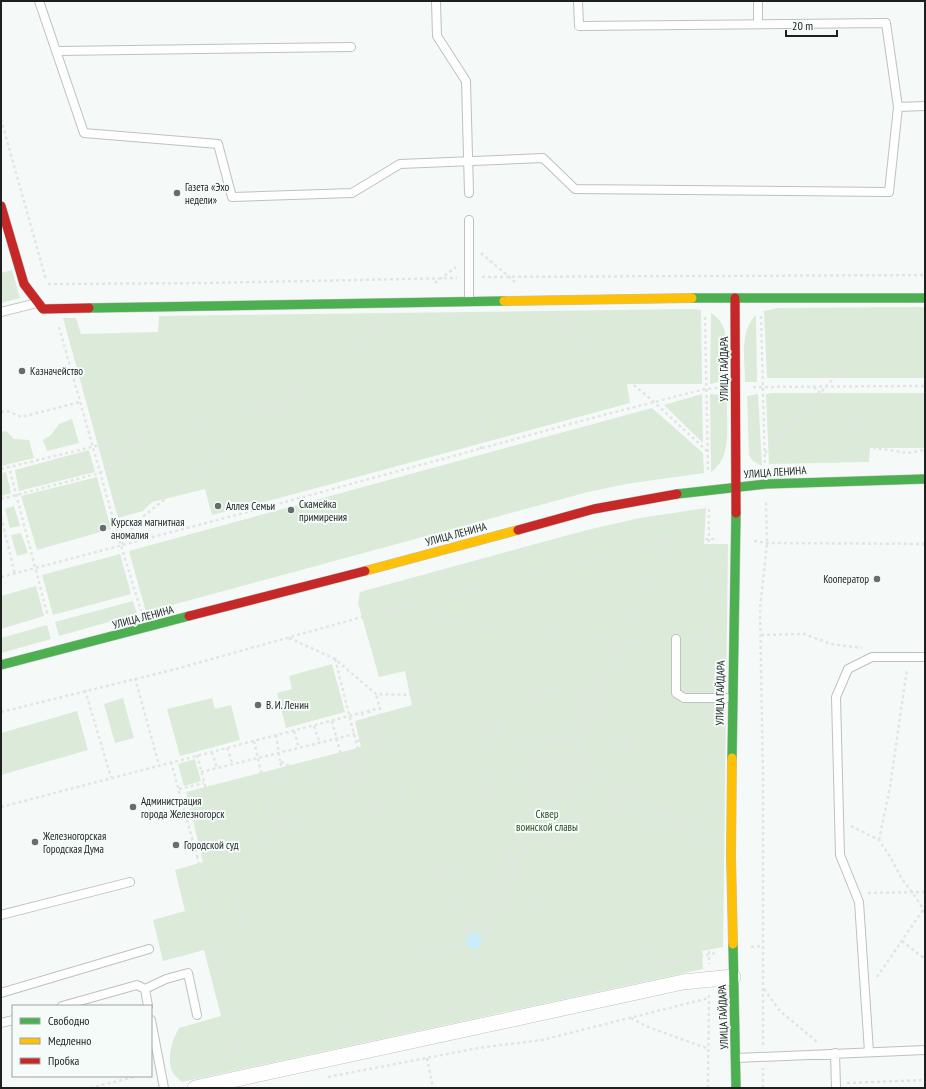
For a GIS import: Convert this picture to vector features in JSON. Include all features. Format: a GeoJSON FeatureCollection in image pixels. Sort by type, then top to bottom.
{"type":"FeatureCollection","features":[{"type":"Feature","properties":{"kind":"street"},"geometry":{"type":"LineString","coordinates":[[1,206],[24,284],[43,309],[705,298],[925,298]]}},
{"type":"Feature","properties":{"kind":"street","name":"УЛИЦА ГАЙДАРА"},"geometry":{"type":"LineString","coordinates":[[735,298],[736,487],[734,539],[731,856],[736,1088]]}},
{"type":"Feature","properties":{"kind":"street","name":"УЛИЦА ЛЕНИНА"},"geometry":{"type":"LineString","coordinates":[[1,665],[364,571],[594,509],[668,495],[766,484],[925,479]]}},
{"type":"Feature","properties":{"kind":"street"},"geometry":{"type":"LineString","coordinates":[[195,1088],[683,982],[733,977]]}},
{"type":"Feature","properties":{"kind":"lane"},"geometry":{"type":"LineString","coordinates":[[40,1],[84,133],[218,144],[232,196],[352,192],[400,164],[543,158],[575,189],[889,192],[898,107],[886,23],[579,26],[578,1]]}},
{"type":"Feature","properties":{"kind":"lane"},"geometry":{"type":"LineString","coordinates":[[436,1],[437,36],[466,81],[469,193]]}},
{"type":"Feature","properties":{"kind":"lane"},"geometry":{"type":"LineString","coordinates":[[758,1],[758,24]]}},
{"type":"Feature","properties":{"kind":"lane"},"geometry":{"type":"LineString","coordinates":[[57,51],[351,47]]}},
{"type":"Feature","properties":{"kind":"lane"},"geometry":{"type":"LineString","coordinates":[[898,107],[925,106]]}},
{"type":"Feature","properties":{"kind":"lane"},"geometry":{"type":"LineString","coordinates":[[469,220],[469,302]]}},
{"type":"Feature","properties":{"kind":"lane"},"geometry":{"type":"LineString","coordinates":[[1,312],[38,303]]}},
{"type":"Feature","properties":{"kind":"lane"},"geometry":{"type":"LineString","coordinates":[[676,639],[676,693],[684,698],[732,698]]}},
{"type":"Feature","properties":{"kind":"lane"},"geometry":{"type":"LineString","coordinates":[[869,1052],[859,902],[840,855],[836,697],[848,669],[872,657],[925,657]]}},
{"type":"Feature","properties":{"kind":"lane"},"geometry":{"type":"LineString","coordinates":[[1,915],[130,882]]}},
{"type":"Feature","properties":{"kind":"lane"},"geometry":{"type":"LineString","coordinates":[[1,993],[149,948]]}},
{"type":"Feature","properties":{"kind":"lane"},"geometry":{"type":"LineString","coordinates":[[66,1005],[136,985],[145,989],[166,979],[188,974],[197,1015]]}},
{"type":"Feature","properties":{"kind":"lane"},"geometry":{"type":"LineString","coordinates":[[145,989],[148,1005]]}},
{"type":"Feature","properties":{"kind":"lane"},"geometry":{"type":"LineString","coordinates":[[1,1023],[12,1020]]}},
{"type":"Feature","properties":{"kind":"lane"},"geometry":{"type":"LineString","coordinates":[[152,1025],[164,1088]]}},
{"type":"Feature","properties":{"kind":"lane"},"geometry":{"type":"LineString","coordinates":[[736,1058],[925,1050]]}},
{"type":"Feature","properties":{"kind":"lane"},"geometry":{"type":"LineString","coordinates":[[832,1053],[836,1086]]}},
{"type":"Feature","properties":{"kind":"path"},"geometry":{"type":"LineString","coordinates":[[1,118],[53,309],[141,613]]}},
{"type":"Feature","properties":{"kind":"path"},"geometry":{"type":"LineString","coordinates":[[481,246],[481,253],[534,301],[654,402],[707,451]]}},
{"type":"Feature","properties":{"kind":"path"},"geometry":{"type":"LineString","coordinates":[[430,286],[469,257],[481,253]]}},
{"type":"Feature","properties":{"kind":"path"},"geometry":{"type":"LineString","coordinates":[[704,276],[705,389],[710,490],[708,540],[708,1088]]}},
{"type":"Feature","properties":{"kind":"path"},"geometry":{"type":"LineString","coordinates":[[762,276],[760,298],[767,543],[760,608],[764,989],[762,1088]]}},
{"type":"Feature","properties":{"kind":"path"},"geometry":{"type":"LineString","coordinates":[[765,454],[907,298]]}},
{"type":"Feature","properties":{"kind":"path"},"geometry":{"type":"LineString","coordinates":[[480,302],[481,449]]}},
{"type":"Feature","properties":{"kind":"path"},"geometry":{"type":"LineString","coordinates":[[122,545],[136,522],[292,398],[408,303]]}},
{"type":"Feature","properties":{"kind":"path"},"geometry":{"type":"LineString","coordinates":[[813,386],[875,448],[908,453],[925,450]]}},
{"type":"Feature","properties":{"kind":"path"},"geometry":{"type":"LineString","coordinates":[[1,577],[705,389],[736,387],[925,386]]}},
{"type":"Feature","properties":{"kind":"path"},"geometry":{"type":"LineString","coordinates":[[1,469],[292,398]]}},
{"type":"Feature","properties":{"kind":"path"},"geometry":{"type":"LineString","coordinates":[[1,412],[7,411],[22,417],[80,402]]}},
{"type":"Feature","properties":{"kind":"path"},"geometry":{"type":"LineString","coordinates":[[1,499],[100,473],[147,433]]}},
{"type":"Feature","properties":{"kind":"path"},"geometry":{"type":"LineString","coordinates":[[1,627],[47,613],[9,467]]}},
{"type":"Feature","properties":{"kind":"path"},"geometry":{"type":"LineString","coordinates":[[1,517],[15,574]]}},
{"type":"Feature","properties":{"kind":"path"},"geometry":{"type":"LineString","coordinates":[[1,712],[85,690],[176,669],[376,613],[671,540],[734,539],[767,543],[925,544]]}},
{"type":"Feature","properties":{"kind":"path"},"geometry":{"type":"LineString","coordinates":[[565,739],[592,684],[620,641],[671,540]]}},
{"type":"Feature","properties":{"kind":"path"},"geometry":{"type":"LineString","coordinates":[[683,540],[683,580],[708,579]]}},
{"type":"Feature","properties":{"kind":"path"},"geometry":{"type":"LineString","coordinates":[[376,613],[620,641],[708,638]]}},
{"type":"Feature","properties":{"kind":"path"},"geometry":{"type":"LineString","coordinates":[[761,635],[804,634],[831,644],[867,648]]}},
{"type":"Feature","properties":{"kind":"path"},"geometry":{"type":"LineString","coordinates":[[280,761],[353,801],[373,809],[404,799],[376,694],[335,660],[288,637]]}},
{"type":"Feature","properties":{"kind":"path"},"geometry":{"type":"LineString","coordinates":[[578,745],[628,641]]}},
{"type":"Feature","properties":{"kind":"path"},"geometry":{"type":"LineString","coordinates":[[879,840],[891,779],[908,657]]}},
{"type":"Feature","properties":{"kind":"path"},"geometry":{"type":"LineString","coordinates":[[335,660],[362,761],[373,809],[378,822],[419,860],[504,895],[643,948],[683,982]]}},
{"type":"Feature","properties":{"kind":"path"},"geometry":{"type":"LineString","coordinates":[[175,664],[176,669]]}},
{"type":"Feature","properties":{"kind":"path"},"geometry":{"type":"LineString","coordinates":[[135,678],[159,765]]}},
{"type":"Feature","properties":{"kind":"path"},"geometry":{"type":"LineString","coordinates":[[412,695],[409,682],[421,680],[424,700]]}},
{"type":"Feature","properties":{"kind":"path"},"geometry":{"type":"LineString","coordinates":[[592,684],[604,690]]}},
{"type":"Feature","properties":{"kind":"path"},"geometry":{"type":"LineString","coordinates":[[85,690],[111,777]]}},
{"type":"Feature","properties":{"kind":"path"},"geometry":{"type":"LineString","coordinates":[[556,690],[562,690],[584,700],[613,715],[618,720],[634,770],[619,805],[611,821],[607,825],[555,842],[534,834],[500,816],[484,769],[484,758],[508,711],[515,706],[556,690]]}},
{"type":"Feature","properties":{"kind":"path"},"geometry":{"type":"LineString","coordinates":[[570,764],[625,743],[635,736],[661,701],[676,693]]}},
{"type":"Feature","properties":{"kind":"path"},"geometry":{"type":"LineString","coordinates":[[376,694],[412,695],[532,752],[548,763]]}},
{"type":"Feature","properties":{"kind":"path"},"geometry":{"type":"LineString","coordinates":[[535,698],[550,738],[555,757]]}},
{"type":"Feature","properties":{"kind":"path"},"geometry":{"type":"LineString","coordinates":[[1,807],[111,777],[380,708]]}},
{"type":"Feature","properties":{"kind":"path"},"geometry":{"type":"LineString","coordinates":[[362,713],[370,745],[378,743],[369,711]]}},
{"type":"Feature","properties":{"kind":"path"},"geometry":{"type":"LineString","coordinates":[[576,717],[588,723]]}},
{"type":"Feature","properties":{"kind":"path"},"geometry":{"type":"LineString","coordinates":[[332,721],[353,801]]}},
{"type":"Feature","properties":{"kind":"path"},"geometry":{"type":"LineString","coordinates":[[314,726],[320,743]]}},
{"type":"Feature","properties":{"kind":"path"},"geometry":{"type":"LineString","coordinates":[[294,731],[299,748]]}},
{"type":"Feature","properties":{"kind":"path"},"geometry":{"type":"LineString","coordinates":[[376,736],[387,733]]}},
{"type":"Feature","properties":{"kind":"path"},"geometry":{"type":"LineString","coordinates":[[201,772],[355,734]]}},
{"type":"Feature","properties":{"kind":"path"},"geometry":{"type":"LineString","coordinates":[[197,856],[299,827],[278,754],[276,735]]}},
{"type":"Feature","properties":{"kind":"path"},"geometry":{"type":"LineString","coordinates":[[356,741],[368,738]]}},
{"type":"Feature","properties":{"kind":"path"},"geometry":{"type":"LineString","coordinates":[[550,738],[573,739],[589,757],[588,781],[570,797],[546,796],[530,778],[532,752],[550,738]]}},
{"type":"Feature","properties":{"kind":"path"},"geometry":{"type":"LineString","coordinates":[[564,757],[573,739]]}},
{"type":"Feature","properties":{"kind":"path"},"geometry":{"type":"LineString","coordinates":[[254,741],[275,833]]}},
{"type":"Feature","properties":{"kind":"path"},"geometry":{"type":"LineString","coordinates":[[227,748],[233,765]]}},
{"type":"Feature","properties":{"kind":"path"},"geometry":{"type":"LineString","coordinates":[[212,752],[217,769]]}},
{"type":"Feature","properties":{"kind":"path"},"geometry":{"type":"LineString","coordinates":[[197,755],[246,933]]}},
{"type":"Feature","properties":{"kind":"path"},"geometry":{"type":"LineString","coordinates":[[555,757],[564,757],[570,764],[571,772],[563,779],[555,779],[548,772],[548,763],[555,757]]}},
{"type":"Feature","properties":{"kind":"path"},"geometry":{"type":"LineString","coordinates":[[344,766],[362,761]]}},
{"type":"Feature","properties":{"kind":"path"},"geometry":{"type":"LineString","coordinates":[[171,762],[197,856],[222,994],[239,1054]]}},
{"type":"Feature","properties":{"kind":"path"},"geometry":{"type":"LineString","coordinates":[[491,789],[548,772]]}},
{"type":"Feature","properties":{"kind":"path"},"geometry":{"type":"LineString","coordinates":[[571,772],[588,781]]}},
{"type":"Feature","properties":{"kind":"path"},"geometry":{"type":"LineString","coordinates":[[588,774],[708,832]]}},
{"type":"Feature","properties":{"kind":"path"},"geometry":{"type":"LineString","coordinates":[[349,783],[366,779]]}},
{"type":"Feature","properties":{"kind":"path"},"geometry":{"type":"LineString","coordinates":[[543,793],[555,779]]}},
{"type":"Feature","properties":{"kind":"path"},"geometry":{"type":"LineString","coordinates":[[563,779],[582,833]]}},
{"type":"Feature","properties":{"kind":"path"},"geometry":{"type":"LineString","coordinates":[[179,789],[204,782]]}},
{"type":"Feature","properties":{"kind":"path"},"geometry":{"type":"LineString","coordinates":[[581,787],[707,847]]}},
{"type":"Feature","properties":{"kind":"path"},"geometry":{"type":"LineString","coordinates":[[474,926],[540,790]]}},
{"type":"Feature","properties":{"kind":"path"},"geometry":{"type":"LineString","coordinates":[[477,955],[485,947],[488,938],[486,931],[553,797]]}},
{"type":"Feature","properties":{"kind":"path"},"geometry":{"type":"LineString","coordinates":[[654,822],[661,809]]}},
{"type":"Feature","properties":{"kind":"path"},"geometry":{"type":"LineString","coordinates":[[530,811],[543,817]]}},
{"type":"Feature","properties":{"kind":"path"},"geometry":{"type":"LineString","coordinates":[[674,831],[680,819]]}},
{"type":"Feature","properties":{"kind":"path"},"geometry":{"type":"LineString","coordinates":[[839,822],[860,830],[879,840],[902,879],[924,910],[865,993]]}},
{"type":"Feature","properties":{"kind":"path"},"geometry":{"type":"LineString","coordinates":[[513,844],[526,851]]}},
{"type":"Feature","properties":{"kind":"path"},"geometry":{"type":"LineString","coordinates":[[506,859],[519,866]]}},
{"type":"Feature","properties":{"kind":"path"},"geometry":{"type":"LineString","coordinates":[[435,866],[467,927]]}},
{"type":"Feature","properties":{"kind":"path"},"geometry":{"type":"LineString","coordinates":[[500,872],[512,878]]}},
{"type":"Feature","properties":{"kind":"path"},"geometry":{"type":"LineString","coordinates":[[856,893],[925,892]]}},
{"type":"Feature","properties":{"kind":"path"},"geometry":{"type":"LineString","coordinates":[[482,909],[494,915]]}},
{"type":"Feature","properties":{"kind":"path"},"geometry":{"type":"LineString","coordinates":[[477,955],[465,952],[459,944],[460,934],[467,927],[474,926],[486,931]]}},
{"type":"Feature","properties":{"kind":"path"},"geometry":{"type":"LineString","coordinates":[[902,941],[925,958]]}},
{"type":"Feature","properties":{"kind":"path"},"geometry":{"type":"LineString","coordinates":[[390,1022],[391,986],[393,974],[402,962],[417,953],[459,944]]}},
{"type":"Feature","properties":{"kind":"path"},"geometry":{"type":"LineString","coordinates":[[161,1070],[486,1002],[660,963],[763,946]]}},
{"type":"Feature","properties":{"kind":"path"},"geometry":{"type":"LineString","coordinates":[[477,955],[486,1002]]}},
{"type":"Feature","properties":{"kind":"path"},"geometry":{"type":"LineString","coordinates":[[764,989],[780,1011],[832,1053]]}},
{"type":"Feature","properties":{"kind":"path"},"geometry":{"type":"LineString","coordinates":[[322,1078],[478,1048],[542,1040],[709,998]]}},
{"type":"Feature","properties":{"kind":"path"},"geometry":{"type":"LineString","coordinates":[[630,1018],[648,1027],[709,1050]]}},
{"type":"Feature","properties":{"kind":"path"},"geometry":{"type":"LineString","coordinates":[[288,1026],[292,1043]]}},
{"type":"Feature","properties":{"kind":"path"},"geometry":{"type":"LineString","coordinates":[[426,1058],[433,1088]]}},
{"type":"Feature","properties":{"kind":"path"},"geometry":{"type":"LineString","coordinates":[[90,1088],[134,1077]]}},
{"type":"Feature","properties":{"kind":"path"},"geometry":{"type":"LineString","coordinates":[[836,1086],[925,1080]]}},
{"type":"Feature","properties":{"kind":"green space"},"geometry":{"type":"Polygon","coordinates":[[[12,270],[20,298],[1,303],[1,273],[12,270]]]}},
{"type":"Feature","properties":{"kind":"green space"},"geometry":{"type":"Polygon","coordinates":[[[925,307],[925,378],[767,378],[764,311],[778,308],[925,307]]]}},
{"type":"Feature","properties":{"kind":"green space"},"geometry":{"type":"Polygon","coordinates":[[[701,310],[702,384],[627,384],[630,403],[212,515],[205,489],[152,502],[143,511],[118,518],[63,318],[76,318],[81,334],[158,332],[159,316],[701,310]]]}},
{"type":"Feature","properties":{"kind":"green space"},"geometry":{"type":"Polygon","coordinates":[[[711,313],[718,318],[722,325],[725,332],[727,348],[725,376],[720,381],[710,384],[711,313]]]}},
{"type":"Feature","properties":{"kind":"green space"},"geometry":{"type":"Polygon","coordinates":[[[756,315],[757,382],[745,382],[745,338],[747,329],[756,315]]]}},
{"type":"Feature","properties":{"kind":"green space"},"geometry":{"type":"Polygon","coordinates":[[[925,393],[925,448],[870,448],[869,462],[769,464],[766,394],[925,393]]]}},
{"type":"Feature","properties":{"kind":"green space"},"geometry":{"type":"Polygon","coordinates":[[[702,394],[703,443],[664,405],[702,394]]]}},
{"type":"Feature","properties":{"kind":"green space"},"geometry":{"type":"Polygon","coordinates":[[[710,394],[723,395],[727,399],[727,439],[725,449],[723,458],[718,466],[711,472],[710,394]]]}},
{"type":"Feature","properties":{"kind":"green space"},"geometry":{"type":"Polygon","coordinates":[[[758,394],[762,466],[753,461],[749,455],[747,396],[758,394]]]}},
{"type":"Feature","properties":{"kind":"green space"},"geometry":{"type":"Polygon","coordinates":[[[652,408],[703,453],[704,473],[626,484],[588,492],[146,612],[129,551],[652,408]]]}},
{"type":"Feature","properties":{"kind":"green space"},"geometry":{"type":"Polygon","coordinates":[[[72,419],[79,443],[47,451],[43,440],[51,435],[59,424],[72,419]]]}},
{"type":"Feature","properties":{"kind":"green space"},"geometry":{"type":"Polygon","coordinates":[[[6,431],[14,439],[29,440],[34,458],[1,466],[1,432],[6,431]]]}},
{"type":"Feature","properties":{"kind":"green space"},"geometry":{"type":"Polygon","coordinates":[[[89,450],[95,472],[19,491],[15,470],[89,450]]]}},
{"type":"Feature","properties":{"kind":"green space"},"geometry":{"type":"Polygon","coordinates":[[[6,472],[11,493],[1,496],[1,473],[6,472]]]}},
{"type":"Feature","properties":{"kind":"green space"},"geometry":{"type":"Polygon","coordinates":[[[97,477],[111,529],[37,550],[21,496],[97,477]]]}},
{"type":"Feature","properties":{"kind":"green space"},"geometry":{"type":"Polygon","coordinates":[[[14,506],[20,526],[10,528],[5,509],[14,506]]]}},
{"type":"Feature","properties":{"kind":"green space","name":"Сквер воинской славы"},"geometry":{"type":"Polygon","coordinates":[[[706,508],[704,544],[728,544],[723,947],[702,951],[703,969],[182,1082],[173,1073],[170,1062],[172,1044],[179,1028],[221,1016],[204,950],[163,961],[153,920],[185,911],[175,870],[203,862],[186,792],[361,747],[355,721],[412,705],[405,671],[379,677],[358,603],[360,592],[587,530],[640,518],[706,508]]]}},
{"type":"Feature","properties":{"kind":"green space"},"geometry":{"type":"Polygon","coordinates":[[[21,533],[28,553],[17,556],[11,535],[21,533]]]}},
{"type":"Feature","properties":{"kind":"green space"},"geometry":{"type":"Polygon","coordinates":[[[120,554],[131,594],[53,615],[42,575],[120,554]]]}},
{"type":"Feature","properties":{"kind":"green space"},"geometry":{"type":"Polygon","coordinates":[[[36,586],[44,616],[1,629],[1,596],[36,586]]]}},
{"type":"Feature","properties":{"kind":"green space"},"geometry":{"type":"Polygon","coordinates":[[[133,601],[137,614],[59,636],[55,622],[133,601]]]}},
{"type":"Feature","properties":{"kind":"green space"},"geometry":{"type":"Polygon","coordinates":[[[47,625],[51,639],[1,653],[1,638],[47,625]]]}},
{"type":"Feature","properties":{"kind":"green space"},"geometry":{"type":"Polygon","coordinates":[[[332,664],[345,712],[286,728],[277,693],[292,689],[289,676],[332,664]]]}},
{"type":"Feature","properties":{"kind":"green space"},"geometry":{"type":"Polygon","coordinates":[[[123,698],[134,738],[115,743],[104,704],[123,698]]]}},
{"type":"Feature","properties":{"kind":"green space"},"geometry":{"type":"Polygon","coordinates":[[[212,698],[215,709],[231,705],[240,740],[180,756],[167,709],[212,698]]]}},
{"type":"Feature","properties":{"kind":"green space"},"geometry":{"type":"Polygon","coordinates":[[[77,711],[88,750],[1,775],[1,733],[77,711]]]}},
{"type":"Feature","properties":{"kind":"green space"},"geometry":{"type":"Polygon","coordinates":[[[195,759],[201,781],[184,786],[178,764],[195,759]]]}},
{"type":"Feature","properties":{"kind":"water"},"geometry":{"type":"Polygon","coordinates":[[[474,933],[480,935],[482,941],[480,947],[474,949],[468,947],[466,941],[468,935],[474,933]]]}},
{"type":"Feature","properties":{"kind":"traffic: fast"},"geometry":{"type":"LineString","coordinates":[[692,298],[925,298]]}},
{"type":"Feature","properties":{"kind":"traffic: fast"},"geometry":{"type":"LineString","coordinates":[[89,308],[504,301]]}},
{"type":"Feature","properties":{"kind":"traffic: fast"},"geometry":{"type":"LineString","coordinates":[[677,494],[766,484],[925,479]]}},
{"type":"Feature","properties":{"kind":"traffic: fast"},"geometry":{"type":"LineString","coordinates":[[732,758],[736,513]]}},
{"type":"Feature","properties":{"kind":"traffic: fast"},"geometry":{"type":"LineString","coordinates":[[1,665],[189,616]]}},
{"type":"Feature","properties":{"kind":"traffic: fast"},"geometry":{"type":"LineString","coordinates":[[733,944],[736,1088]]}},
{"type":"Feature","properties":{"kind":"traffic: slow"},"geometry":{"type":"LineString","coordinates":[[504,301],[692,298]]}},
{"type":"Feature","properties":{"kind":"traffic: slow"},"geometry":{"type":"LineString","coordinates":[[365,571],[518,530]]}},
{"type":"Feature","properties":{"kind":"traffic: slow"},"geometry":{"type":"LineString","coordinates":[[732,758],[731,856],[733,944]]}},
{"type":"Feature","properties":{"kind":"traffic: jam"},"geometry":{"type":"LineString","coordinates":[[1,206],[24,284],[43,309],[89,308]]}},
{"type":"Feature","properties":{"kind":"traffic: jam"},"geometry":{"type":"LineString","coordinates":[[735,298],[736,513]]}},
{"type":"Feature","properties":{"kind":"traffic: jam"},"geometry":{"type":"LineString","coordinates":[[518,530],[594,509],[677,494]]}},
{"type":"Feature","properties":{"kind":"traffic: jam"},"geometry":{"type":"LineString","coordinates":[[189,616],[365,571]]}},
{"type":"Feature","properties":{"kind":"place","name":"Газета «Эхо недели»"},"geometry":{"type":"Point","coordinates":[177,193]}},
{"type":"Feature","properties":{"kind":"place","name":"Казначейство"},"geometry":{"type":"Point","coordinates":[22,371]}},
{"type":"Feature","properties":{"kind":"place","name":"Аллея Семьи"},"geometry":{"type":"Point","coordinates":[218,506]}},
{"type":"Feature","properties":{"kind":"place","name":"Скамейка примирения"},"geometry":{"type":"Point","coordinates":[291,510]}},
{"type":"Feature","properties":{"kind":"place","name":"Курская магнитная аномалия"},"geometry":{"type":"Point","coordinates":[103,528]}},
{"type":"Feature","properties":{"kind":"place","name":"Кооператор"},"geometry":{"type":"Point","coordinates":[877,579]}},
{"type":"Feature","properties":{"kind":"place","name":"В. И. Ленин"},"geometry":{"type":"Point","coordinates":[258,705]}},
{"type":"Feature","properties":{"kind":"place","name":"Администрация города Железногорск"},"geometry":{"type":"Point","coordinates":[133,807]}},
{"type":"Feature","properties":{"kind":"place","name":"Железногорская Городская Дума"},"geometry":{"type":"Point","coordinates":[35,842]}},
{"type":"Feature","properties":{"kind":"place","name":"Городской суд"},"geometry":{"type":"Point","coordinates":[176,845]}}]}
